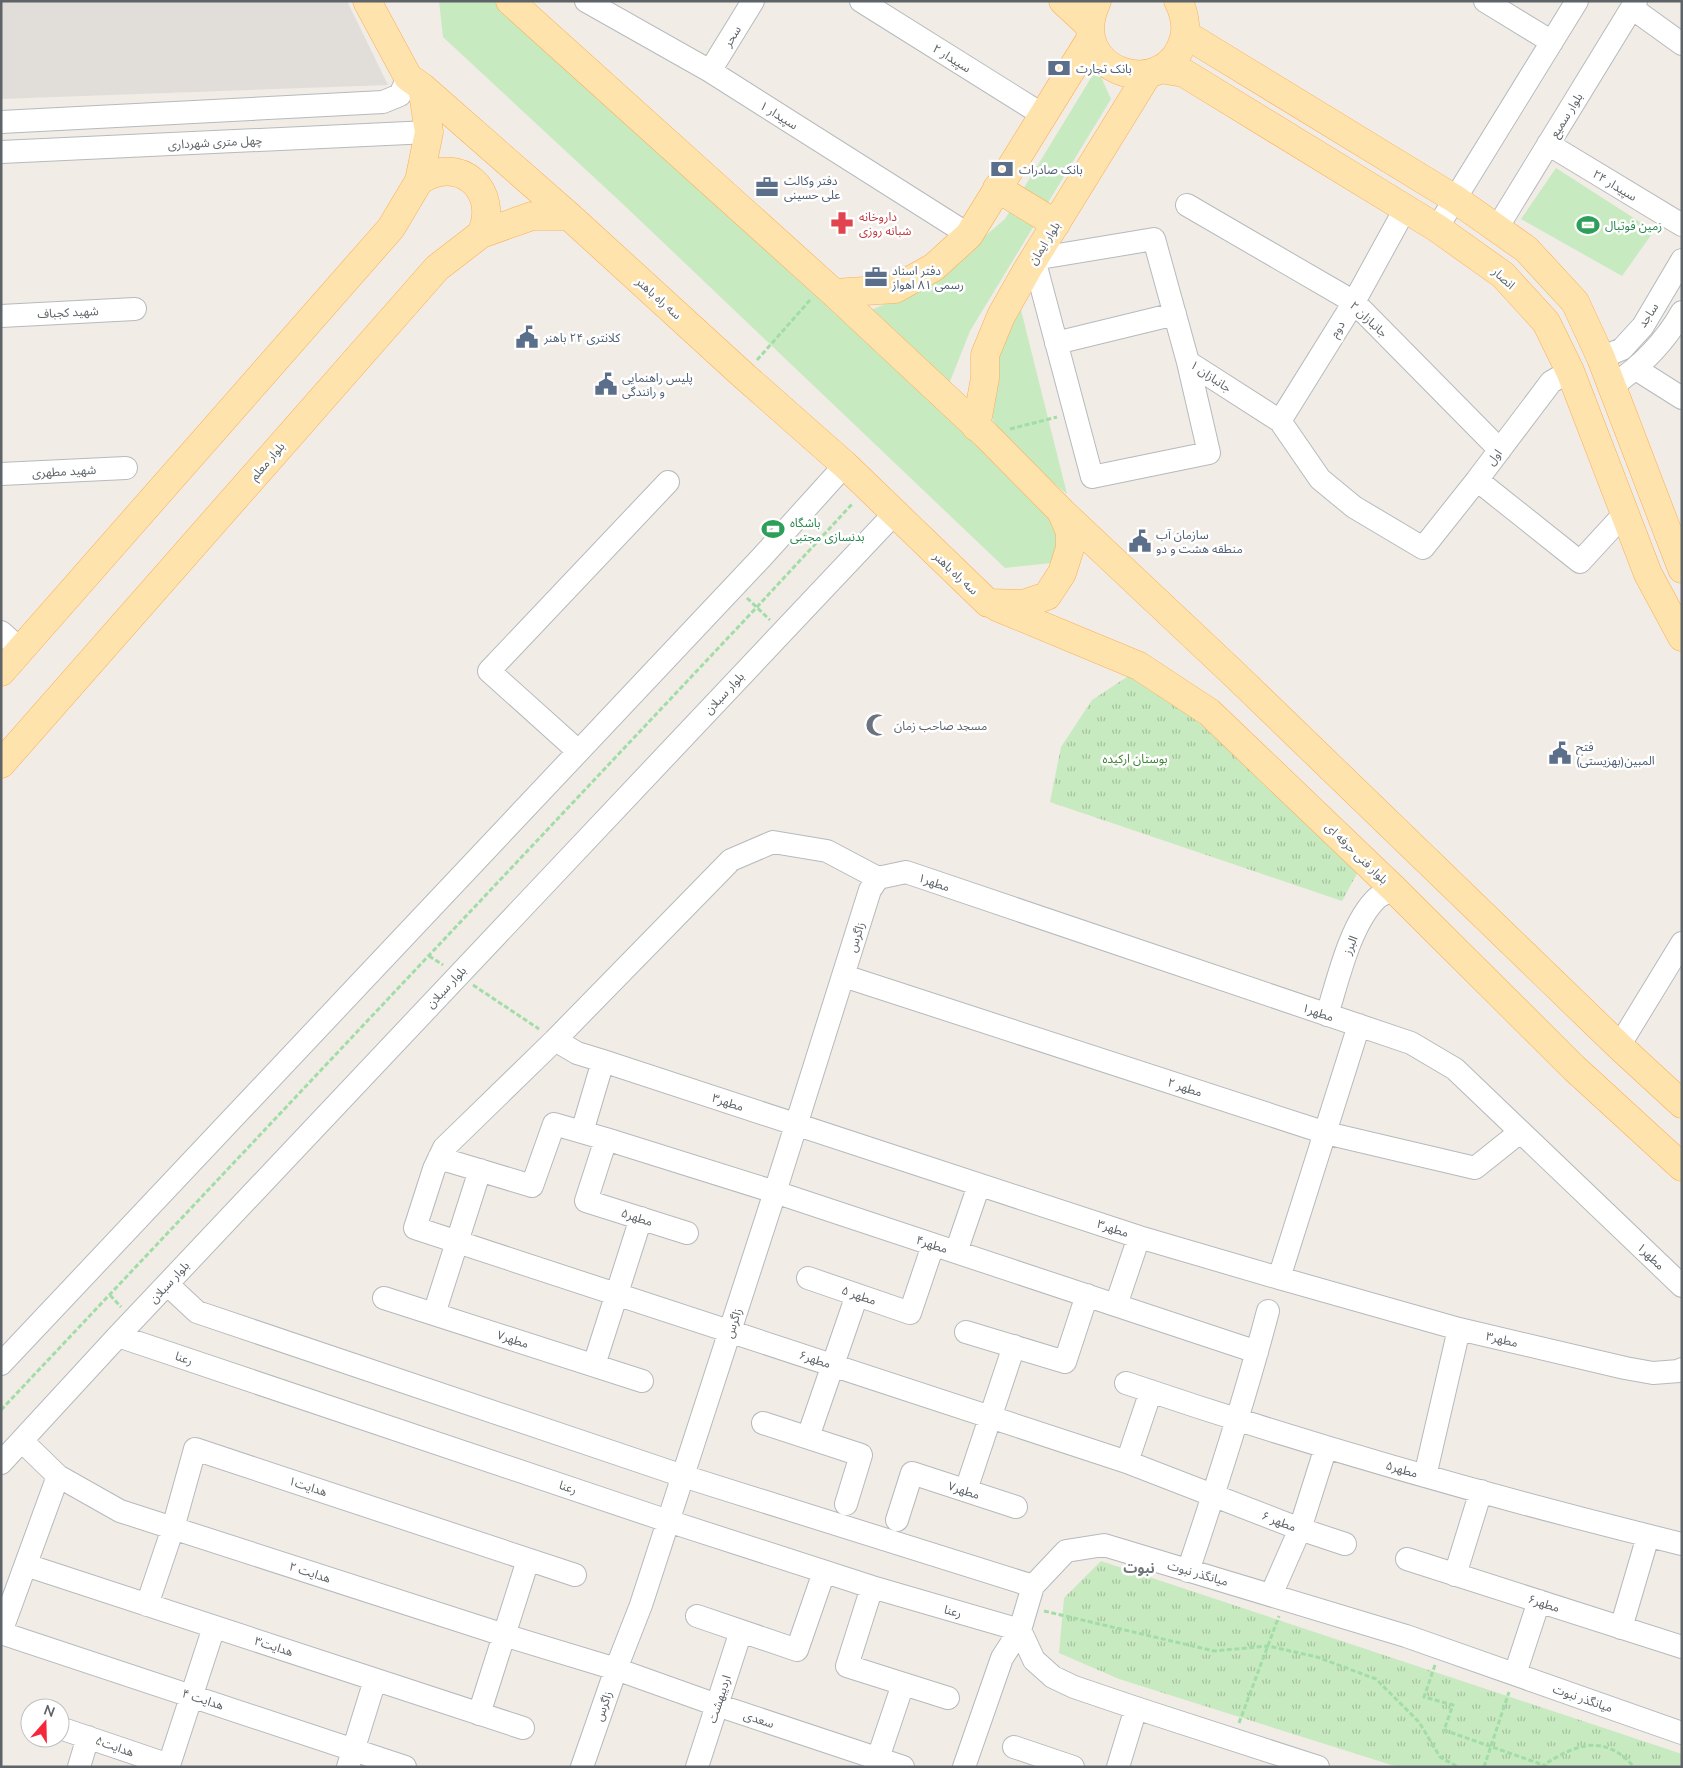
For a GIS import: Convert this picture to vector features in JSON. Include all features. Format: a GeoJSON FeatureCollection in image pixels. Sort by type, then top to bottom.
{"type":"FeatureCollection","features":[{"type":"Feature","properties":{"kind":"main road","name":"سه راه باهنر"},"geometry":{"type":"LineString","coordinates":[[367,1],[415,82],[569,216],[743,375],[845,465],[988,603],[1023,604],[1047,596],[1062,573],[1070,548],[1070,532],[1061,511],[981,431],[829,288],[510,1]]}},
{"type":"Feature","properties":{"kind":"main road"},"geometry":{"type":"LineString","coordinates":[[829,288],[894,290],[934,267],[969,235],[1043,114],[1092,21],[1063,1]]}},
{"type":"Feature","properties":{"kind":"main road"},"geometry":{"type":"LineString","coordinates":[[1185,13],[1526,249],[1575,302],[1601,358],[1682,569]]}},
{"type":"Feature","properties":{"kind":"main road","name":"بلوار ایمان"},"geometry":{"type":"LineString","coordinates":[[981,431],[985,355],[1001,316],[1034,259],[1154,71],[1170,62],[1178,52],[1185,13]]}},
{"type":"Feature","properties":{"kind":"main road","name":"انصار"},"geometry":{"type":"LineString","coordinates":[[1092,21],[1095,49],[1102,60],[1112,68],[1130,74],[1154,71],[1184,73],[1438,228],[1503,275],[1546,322],[1570,371],[1648,574],[1682,637]]}},
{"type":"Feature","properties":{"kind":"main road"},"geometry":{"type":"LineString","coordinates":[[1,672],[391,228],[419,181],[430,132],[415,82]]}},
{"type":"Feature","properties":{"kind":"main road"},"geometry":{"type":"LineString","coordinates":[[419,181],[434,173],[452,171],[475,182],[485,198],[487,207],[487,216],[481,234]]}},
{"type":"Feature","properties":{"kind":"main road"},"geometry":{"type":"LineString","coordinates":[[997,188],[1056,224]]}},
{"type":"Feature","properties":{"kind":"main road","name":"بلوار معلم"},"geometry":{"type":"LineString","coordinates":[[1,764],[437,268],[481,234],[532,216],[569,216]]}},
{"type":"Feature","properties":{"kind":"main road"},"geometry":{"type":"LineString","coordinates":[[1570,371],[1601,358]]}},
{"type":"Feature","properties":{"kind":"main road"},"geometry":{"type":"LineString","coordinates":[[1582,403],[1612,386]]}},
{"type":"Feature","properties":{"kind":"main road"},"geometry":{"type":"LineString","coordinates":[[1061,511],[1232,672],[1619,1046],[1682,1104]]}},
{"type":"Feature","properties":{"kind":"main road","name":"بلوار فنی حرفه ای"},"geometry":{"type":"LineString","coordinates":[[988,603],[1140,666],[1209,712],[1394,889],[1574,1068],[1682,1167]]}},
{"type":"Feature","properties":{"kind":"street","name":"سپیدار ۱"},"geometry":{"type":"LineString","coordinates":[[586,1],[710,71],[969,235]]}},
{"type":"Feature","properties":{"kind":"street","name":"سحر"},"geometry":{"type":"LineString","coordinates":[[710,71],[754,1]]}},
{"type":"Feature","properties":{"kind":"street","name":"سپیدار ۲"},"geometry":{"type":"LineString","coordinates":[[861,1],[1043,114]]}},
{"type":"Feature","properties":{"kind":"street"},"geometry":{"type":"LineString","coordinates":[[1484,1],[1552,42]]}},
{"type":"Feature","properties":{"kind":"street"},"geometry":{"type":"LineString","coordinates":[[1438,228],[1577,1]]}},
{"type":"Feature","properties":{"kind":"street"},"geometry":{"type":"LineString","coordinates":[[1634,5],[1682,44]]}},
{"type":"Feature","properties":{"kind":"street","name":"بلوار سمیع"},"geometry":{"type":"LineString","coordinates":[[1497,228],[1634,5]]}},
{"type":"Feature","properties":{"kind":"street"},"geometry":{"type":"LineString","coordinates":[[1,122],[383,102],[400,95],[415,82]]}},
{"type":"Feature","properties":{"kind":"street","name":"چهل متری شهرداری"},"geometry":{"type":"LineString","coordinates":[[1,152],[430,132]]}},
{"type":"Feature","properties":{"kind":"street","name":"سپیدار ۲۴"},"geometry":{"type":"LineString","coordinates":[[1548,144],[1682,225]]}},
{"type":"Feature","properties":{"kind":"street","name":"جانبازان ۲"},"geometry":{"type":"LineString","coordinates":[[1186,205],[1354,302],[1500,450]]}},
{"type":"Feature","properties":{"kind":"street","name":"دوم"},"geometry":{"type":"LineString","coordinates":[[1280,421],[1354,302],[1405,209]]}},
{"type":"Feature","properties":{"kind":"street","name":"جانبازان ۱"},"geometry":{"type":"LineString","coordinates":[[1034,259],[1154,239],[1188,362],[1280,421],[1320,479],[1354,507],[1422,548]]}},
{"type":"Feature","properties":{"kind":"street"},"geometry":{"type":"LineString","coordinates":[[1034,259],[1092,477],[1209,454],[1188,362]]}},
{"type":"Feature","properties":{"kind":"street","name":"ساجد"},"geometry":{"type":"LineString","coordinates":[[1601,358],[1622,349],[1643,326],[1682,260]]}},
{"type":"Feature","properties":{"kind":"street","name":"شهید کجباف"},"geometry":{"type":"LineString","coordinates":[[1,316],[135,309]]}},
{"type":"Feature","properties":{"kind":"street","name":"ساجد"},"geometry":{"type":"LineString","coordinates":[[1612,386],[1636,369],[1674,326],[1682,312]]}},
{"type":"Feature","properties":{"kind":"street"},"geometry":{"type":"LineString","coordinates":[[1056,343],[1175,314]]}},
{"type":"Feature","properties":{"kind":"street"},"geometry":{"type":"LineString","coordinates":[[1636,369],[1682,398]]}},
{"type":"Feature","properties":{"kind":"street","name":"اول"},"geometry":{"type":"LineString","coordinates":[[1422,548],[1477,480],[1551,382],[1570,371]]}},
{"type":"Feature","properties":{"kind":"street"},"geometry":{"type":"LineString","coordinates":[[1,1364],[734,585],[754,551],[845,465]]}},
{"type":"Feature","properties":{"kind":"street","name":"شهید مطهری"},"geometry":{"type":"LineString","coordinates":[[1,474],[126,468]]}},
{"type":"Feature","properties":{"kind":"street"},"geometry":{"type":"LineString","coordinates":[[1477,480],[1580,562],[1625,513]]}},
{"type":"Feature","properties":{"kind":"street"},"geometry":{"type":"LineString","coordinates":[[578,751],[489,671],[668,482]]}},
{"type":"Feature","properties":{"kind":"street","name":"بلوار سبلان"},"geometry":{"type":"LineString","coordinates":[[1,1463],[118,1336],[781,631],[894,514]]}},
{"type":"Feature","properties":{"kind":"street"},"geometry":{"type":"LineString","coordinates":[[1,632],[21,650]]}},
{"type":"Feature","properties":{"kind":"street"},"geometry":{"type":"LineString","coordinates":[[434,1314],[480,1170],[439,1158],[444,1148],[555,1040],[730,860],[773,842],[827,851],[878,878]]}},
{"type":"Feature","properties":{"kind":"street","name":"مطهر۱"},"geometry":{"type":"LineString","coordinates":[[878,878],[906,872],[1411,1043],[1455,1069],[1682,1286]]}},
{"type":"Feature","properties":{"kind":"street","name":"زاگرس"},"geometry":{"type":"LineString","coordinates":[[582,1767],[616,1669],[641,1605],[775,1192],[870,890],[878,878]]}},
{"type":"Feature","properties":{"kind":"street","name":"البرز"},"geometry":{"type":"LineString","coordinates":[[1327,1015],[1348,948],[1364,913],[1378,897],[1394,889]]}},
{"type":"Feature","properties":{"kind":"street"},"geometry":{"type":"LineString","coordinates":[[1619,1046],[1682,942]]}},
{"type":"Feature","properties":{"kind":"street","name":"مطهر ۲"},"geometry":{"type":"LineString","coordinates":[[844,976],[1326,1133],[1475,1168],[1520,1132]]}},
{"type":"Feature","properties":{"kind":"street"},"geometry":{"type":"LineString","coordinates":[[1279,1278],[1359,1025]]}},
{"type":"Feature","properties":{"kind":"street","name":"مطهر۳"},"geometry":{"type":"LineString","coordinates":[[555,1040],[577,1053],[796,1125],[1139,1237],[1279,1278],[1459,1329],[1625,1368],[1653,1373],[1682,1369]]}},
{"type":"Feature","properties":{"kind":"street"},"geometry":{"type":"LineString","coordinates":[[582,1132],[603,1061]]}},
{"type":"Feature","properties":{"kind":"street","name":"مطهر۴"},"geometry":{"type":"LineString","coordinates":[[480,1170],[532,1186],[554,1124],[606,1138],[775,1192],[1257,1352]]}},
{"type":"Feature","properties":{"kind":"street","name":"مطهر۵"},"geometry":{"type":"LineString","coordinates":[[606,1138],[586,1201],[688,1233]]}},
{"type":"Feature","properties":{"kind":"street","name":"مطهر۶"},"geometry":{"type":"LineString","coordinates":[[439,1158],[415,1228],[1128,1462],[1214,1495]]}},
{"type":"Feature","properties":{"kind":"street"},"geometry":{"type":"LineString","coordinates":[[956,1252],[979,1185]]}},
{"type":"Feature","properties":{"kind":"street"},"geometry":{"type":"LineString","coordinates":[[594,1366],[641,1218]]}},
{"type":"Feature","properties":{"kind":"street"},"geometry":{"type":"LineString","coordinates":[[1116,1305],[1139,1237]]}},
{"type":"Feature","properties":{"kind":"street","name":"مطهر ۵"},"geometry":{"type":"LineString","coordinates":[[808,1278],[910,1313],[933,1244]]}},
{"type":"Feature","properties":{"kind":"street"},"geometry":{"type":"LineString","coordinates":[[167,1284],[197,1312],[683,1476],[1033,1586]]}},
{"type":"Feature","properties":{"kind":"street"},"geometry":{"type":"LineString","coordinates":[[808,1436],[857,1295]]}},
{"type":"Feature","properties":{"kind":"street"},"geometry":{"type":"LineString","coordinates":[[966,1332],[1066,1362],[1087,1295]]}},
{"type":"Feature","properties":{"kind":"street","name":"مطهر۷"},"geometry":{"type":"LineString","coordinates":[[384,1298],[642,1381]]}},
{"type":"Feature","properties":{"kind":"street"},"geometry":{"type":"LineString","coordinates":[[1188,1570],[1214,1495],[1268,1311]]}},
{"type":"Feature","properties":{"kind":"street"},"geometry":{"type":"LineString","coordinates":[[1425,1476],[1459,1329]]}},
{"type":"Feature","properties":{"kind":"street","name":"رعنا"},"geometry":{"type":"LineString","coordinates":[[118,1336],[824,1572],[1020,1630]]}},
{"type":"Feature","properties":{"kind":"street"},"geometry":{"type":"LineString","coordinates":[[966,1490],[1014,1346]]}},
{"type":"Feature","properties":{"kind":"street","name":"مطهر۵"},"geometry":{"type":"LineString","coordinates":[[1126,1382],[1236,1420],[1425,1476],[1682,1544]]}},
{"type":"Feature","properties":{"kind":"street"},"geometry":{"type":"LineString","coordinates":[[1128,1462],[1151,1391]]}},
{"type":"Feature","properties":{"kind":"street"},"geometry":{"type":"LineString","coordinates":[[763,1423],[808,1436],[861,1455],[846,1504]]}},
{"type":"Feature","properties":{"kind":"street","name":"هدایت ۲"},"geometry":{"type":"LineString","coordinates":[[22,1441],[58,1476],[120,1510],[504,1635],[616,1669]]}},
{"type":"Feature","properties":{"kind":"street"},"geometry":{"type":"LineString","coordinates":[[1278,1597],[1326,1447]]}},
{"type":"Feature","properties":{"kind":"street","name":"هدایت۱"},"geometry":{"type":"LineString","coordinates":[[148,1605],[173,1528],[195,1449],[575,1575]]}},
{"type":"Feature","properties":{"kind":"street","name":"مطهر۷"},"geometry":{"type":"LineString","coordinates":[[897,1520],[912,1473],[1016,1507]]}},
{"type":"Feature","properties":{"kind":"street"},"geometry":{"type":"LineString","coordinates":[[1,1632],[58,1476]]}},
{"type":"Feature","properties":{"kind":"street"},"geometry":{"type":"LineString","coordinates":[[1455,1575],[1481,1491]]}},
{"type":"Feature","properties":{"kind":"street","name":"مطهر ۶"},"geometry":{"type":"LineString","coordinates":[[1214,1495],[1300,1529],[1345,1544]]}},
{"type":"Feature","properties":{"kind":"street"},"geometry":{"type":"LineString","coordinates":[[1621,1628],[1648,1536]]}},
{"type":"Feature","properties":{"kind":"street","name":"میانگذر نبوت"},"geometry":{"type":"LineString","coordinates":[[964,1767],[1002,1658],[1020,1630],[1033,1586],[1066,1551],[1104,1545],[1441,1648],[1682,1733]]}},
{"type":"Feature","properties":{"kind":"street","name":"مطهر۶"},"geometry":{"type":"LineString","coordinates":[[1407,1559],[1682,1647]]}},
{"type":"Feature","properties":{"kind":"street"},"geometry":{"type":"LineString","coordinates":[[479,1714],[528,1560]]}},
{"type":"Feature","properties":{"kind":"street","name":"هدایت۳"},"geometry":{"type":"LineString","coordinates":[[26,1565],[523,1728]]}},
{"type":"Feature","properties":{"kind":"street"},"geometry":{"type":"LineString","coordinates":[[696,1616],[797,1650],[824,1572]]}},
{"type":"Feature","properties":{"kind":"street"},"geometry":{"type":"LineString","coordinates":[[872,1587],[847,1666],[948,1698]]}},
{"type":"Feature","properties":{"kind":"street"},"geometry":{"type":"LineString","coordinates":[[1515,1674],[1539,1601]]}},
{"type":"Feature","properties":{"kind":"street"},"geometry":{"type":"LineString","coordinates":[[193,1696],[214,1627]]}},
{"type":"Feature","properties":{"kind":"street"},"geometry":{"type":"LineString","coordinates":[[1020,1630],[1034,1660],[1053,1678],[1136,1708],[1318,1767]]}},
{"type":"Feature","properties":{"kind":"street","name":"اردیبهشت"},"geometry":{"type":"LineString","coordinates":[[697,1767],[741,1631]]}},
{"type":"Feature","properties":{"kind":"street","name":"هدایت ۴"},"geometry":{"type":"LineString","coordinates":[[1,1632],[193,1696],[351,1758],[405,1767]]}},
{"type":"Feature","properties":{"kind":"street","name":"سعدی"},"geometry":{"type":"LineString","coordinates":[[616,1669],[876,1762],[903,1767]]}},
{"type":"Feature","properties":{"kind":"street"},"geometry":{"type":"LineString","coordinates":[[351,1758],[375,1680]]}},
{"type":"Feature","properties":{"kind":"street"},"geometry":{"type":"LineString","coordinates":[[876,1762],[903,1684]]}},
{"type":"Feature","properties":{"kind":"street","name":"هدایت۵"},"geometry":{"type":"LineString","coordinates":[[70,1731],[169,1765],[193,1696]]}},
{"type":"Feature","properties":{"kind":"street"},"geometry":{"type":"LineString","coordinates":[[1118,1767],[1136,1708]]}},
{"type":"Feature","properties":{"kind":"street"},"geometry":{"type":"LineString","coordinates":[[79,1767],[88,1737]]}},
{"type":"Feature","properties":{"kind":"street"},"geometry":{"type":"LineString","coordinates":[[1014,1747],[1062,1765]]}},
{"type":"Feature","properties":{"kind":"path"},"geometry":{"type":"LineString","coordinates":[[743,375],[829,288]]}},
{"type":"Feature","properties":{"kind":"path"},"geometry":{"type":"LineString","coordinates":[[981,431],[1074,412]]}},
{"type":"Feature","properties":{"kind":"path"},"geometry":{"type":"LineString","coordinates":[[1,1410],[757,607],[867,486]]}},
{"type":"Feature","properties":{"kind":"path"},"geometry":{"type":"LineString","coordinates":[[734,585],[781,631]]}},
{"type":"Feature","properties":{"kind":"path"},"geometry":{"type":"LineString","coordinates":[[429,956],[555,1040]]}},
{"type":"Feature","properties":{"kind":"path"},"geometry":{"type":"LineString","coordinates":[[1233,1740],[1268,1646],[1278,1597]]}},
{"type":"Feature","properties":{"kind":"path"},"geometry":{"type":"LineString","coordinates":[[1026,1607],[1100,1626],[1214,1651],[1268,1646],[1317,1657],[1376,1679],[1419,1722],[1440,1757],[1458,1767]]}},
{"type":"Feature","properties":{"kind":"path"},"geometry":{"type":"LineString","coordinates":[[1441,1648],[1424,1697],[1452,1705],[1444,1730],[1549,1767]]}},
{"type":"Feature","properties":{"kind":"path"},"geometry":{"type":"LineString","coordinates":[[1484,1767],[1515,1674]]}},
{"type":"Feature","properties":{"kind":"path"},"geometry":{"type":"LineString","coordinates":[[1542,1766],[1578,1746],[1600,1745],[1616,1751],[1634,1767]]}},
{"type":"Feature","properties":{"kind":"shaded area"},"geometry":{"type":"Polygon","coordinates":[[[1,1],[347,1],[388,85],[1,99],[1,1]]]}},
{"type":"Feature","properties":{"kind":"green space"},"geometry":{"type":"Polygon","coordinates":[[[439,1],[509,1],[1055,516],[1062,542],[1051,563],[1005,568],[626,207],[443,37],[439,1]]]}},
{"type":"Feature","properties":{"kind":"green space"},"geometry":{"type":"Polygon","coordinates":[[[1097,68],[1111,99],[970,331],[949,384],[869,311],[927,286],[1005,219],[1097,68]]]}},
{"type":"Feature","properties":{"kind":"green space","name":"زمین فوتبال"},"geometry":{"type":"Polygon","coordinates":[[[1556,168],[1654,231],[1622,276],[1521,219],[1556,168]]]}},
{"type":"Feature","properties":{"kind":"green space"},"geometry":{"type":"Polygon","coordinates":[[[1019,302],[1067,494],[1019,455],[993,421],[987,391],[991,357],[1019,302]]]}},
{"type":"Feature","properties":{"kind":"green space","name":"بوستان ارکیده"},"geometry":{"type":"Polygon","coordinates":[[[1139,669],[1360,868],[1342,901],[1050,802],[1061,747],[1092,700],[1139,669]]]}},
{"type":"Feature","properties":{"kind":"green space"},"geometry":{"type":"Polygon","coordinates":[[[1101,1561],[1682,1754],[1682,1767],[1398,1767],[1119,1679],[1059,1653],[1064,1598],[1101,1561]]]}},
{"type":"Feature","properties":{"kind":"place","name":"بانک تجارت"},"geometry":{"type":"Point","coordinates":[1059,68]}},
{"type":"Feature","properties":{"kind":"place","name":"بانک صادرات"},"geometry":{"type":"Point","coordinates":[1002,169]}},
{"type":"Feature","properties":{"kind":"place","name":"دفتر وکالت علی حسینی"},"geometry":{"type":"Point","coordinates":[767,187]}},
{"type":"Feature","properties":{"kind":"place","name":"داروخانه شبانه روزی"},"geometry":{"type":"Point","coordinates":[842,223]}},
{"type":"Feature","properties":{"kind":"place","name":"زمین فوتبال"},"geometry":{"type":"Point","coordinates":[1588,225]}},
{"type":"Feature","properties":{"kind":"place","name":"دفتر اسناد رسمی ۸۱ اهواز"},"geometry":{"type":"Point","coordinates":[876,277]}},
{"type":"Feature","properties":{"kind":"place","name":"کلانتری ۲۴ باهنر"},"geometry":{"type":"Point","coordinates":[527,337]}},
{"type":"Feature","properties":{"kind":"place","name":"پلیس راهنمایی و رانندگی"},"geometry":{"type":"Point","coordinates":[606,384]}},
{"type":"Feature","properties":{"kind":"place","name":"باشگاه بدنسازی مجتبی"},"geometry":{"type":"Point","coordinates":[773,529]}},
{"type":"Feature","properties":{"kind":"place","name":"سازمان آب منطقه هشت و دو"},"geometry":{"type":"Point","coordinates":[1140,541]}},
{"type":"Feature","properties":{"kind":"place","name":"مسجد صاحب زمان"},"geometry":{"type":"Point","coordinates":[877,725]}},
{"type":"Feature","properties":{"kind":"place","name":"فتح المبین(بهزیستی)"},"geometry":{"type":"Point","coordinates":[1560,753]}},
{"type":"Feature","properties":{"kind":"district","name":"نبوت"},"geometry":{"type":"Point","coordinates":[1139,1568]}}]}
